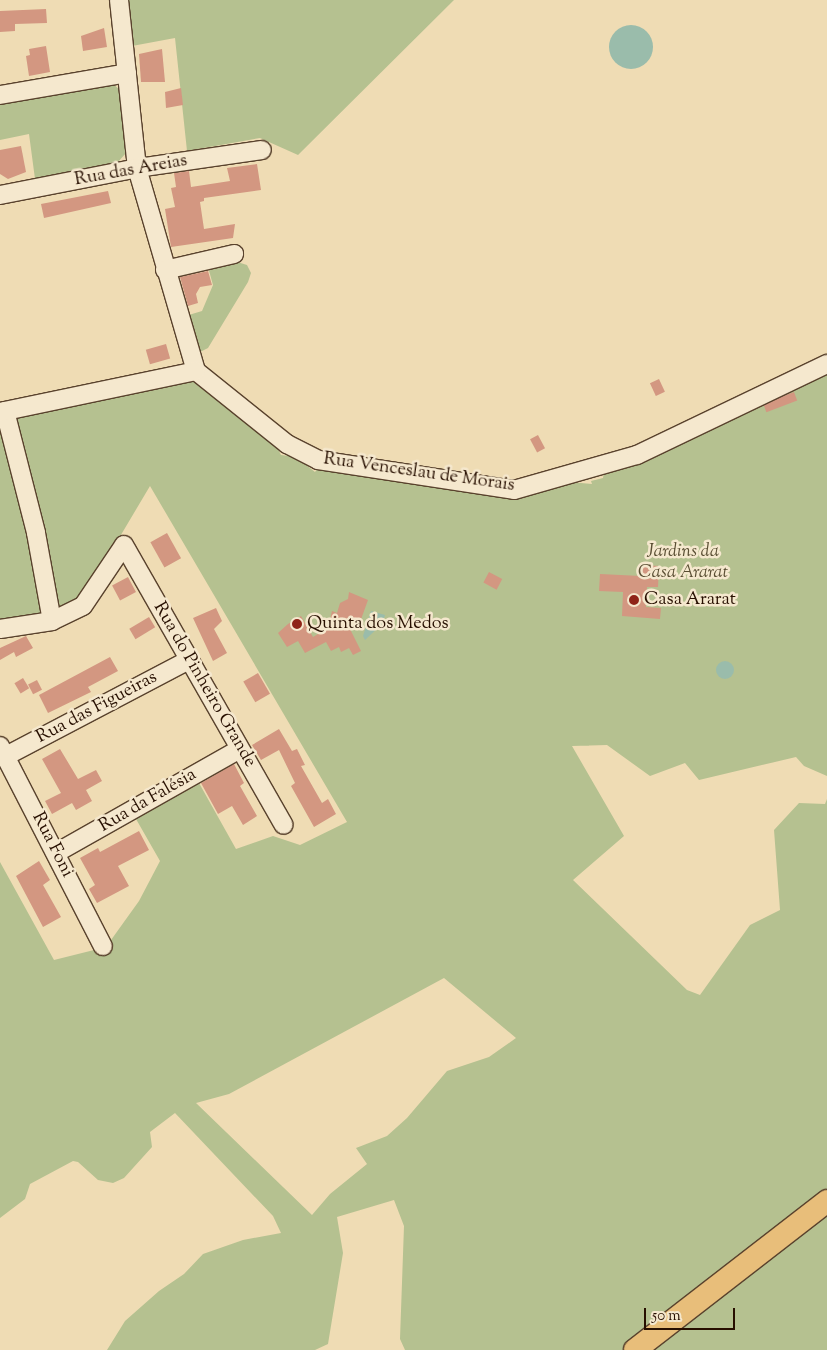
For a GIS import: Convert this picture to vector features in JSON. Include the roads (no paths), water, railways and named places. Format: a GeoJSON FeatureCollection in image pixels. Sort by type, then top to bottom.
{"type":"FeatureCollection","features":[{"type":"Feature","properties":{"kind":"main road"},"geometry":{"type":"LineString","coordinates":[[635,1350],[827,1201]]}},
{"type":"Feature","properties":{"kind":"street"},"geometry":{"type":"LineString","coordinates":[[0,629],[52,621],[36,533],[3,411],[196,371],[136,168],[119,0]]}},
{"type":"Feature","properties":{"kind":"street"},"geometry":{"type":"LineString","coordinates":[[0,95],[126,72]]}},
{"type":"Feature","properties":{"kind":"street","name":"Rua das Areias"},"geometry":{"type":"LineString","coordinates":[[0,195],[136,168],[262,150]]}},
{"type":"Feature","properties":{"kind":"street"},"geometry":{"type":"LineString","coordinates":[[165,270],[234,254]]}},
{"type":"Feature","properties":{"kind":"street","name":"Rua Venceslau de Morais"},"geometry":{"type":"LineString","coordinates":[[196,371],[288,444],[318,460],[514,490],[638,456],[827,364]]}},
{"type":"Feature","properties":{"kind":"street","name":"Rua do Pinheiro Grande"},"geometry":{"type":"LineString","coordinates":[[52,621],[82,606],[124,545],[284,825]]}},
{"type":"Feature","properties":{"kind":"street","name":"Rua das Figueiras"},"geometry":{"type":"LineString","coordinates":[[3,751],[189,660]]}},
{"type":"Feature","properties":{"kind":"street","name":"Rua da Falésia"},"geometry":{"type":"LineString","coordinates":[[56,853],[240,749]]}},
{"type":"Feature","properties":{"kind":"street","name":"Rua Foni"},"geometry":{"type":"LineString","coordinates":[[3,751],[103,946]]}},
{"type":"Feature","properties":{"kind":"place","name":"Casa Ararat"},"geometry":{"type":"Point","coordinates":[634,600]}},
{"type":"Feature","properties":{"kind":"place","name":"Quinta dos Medos"},"geometry":{"type":"Point","coordinates":[297,624]}},
{"type":"Feature","properties":{"kind":"park label","name":"Jardins da Casa Ararat"},"geometry":{"type":"Point","coordinates":[683,563]}}]}
